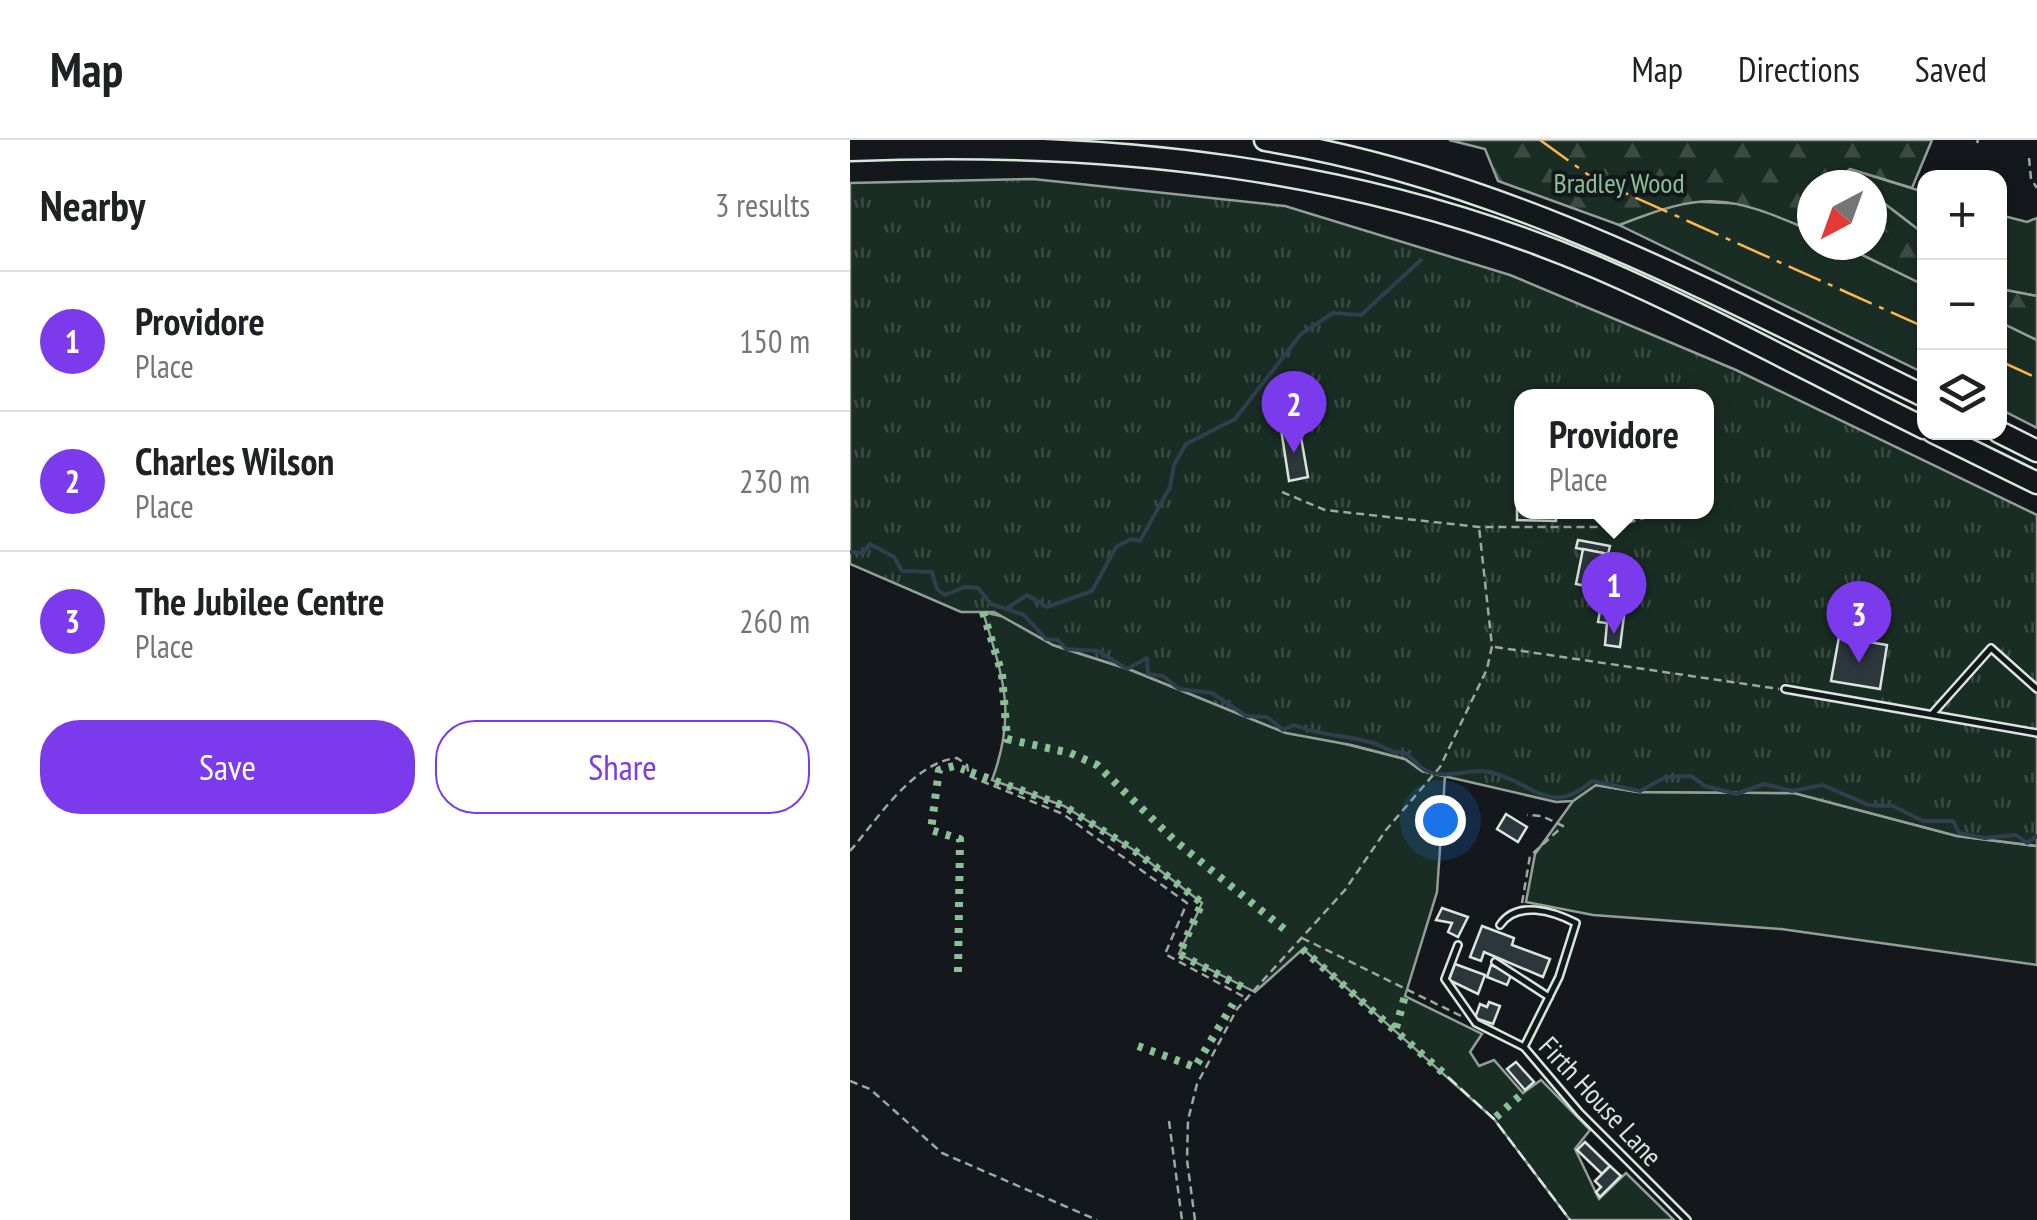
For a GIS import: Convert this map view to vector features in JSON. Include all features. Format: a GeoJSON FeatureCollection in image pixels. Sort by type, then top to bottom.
{"type":"FeatureCollection","features":[{"type":"Feature","properties":{"kind":"highway"},"geometry":{"type":"LineString","coordinates":[[1265,140],[1402,168],[1602,240],[1917,393]]}},
{"type":"Feature","properties":{"kind":"highway"},"geometry":{"type":"LineString","coordinates":[[850,150],[957,143],[1054,144],[1161,153],[1426,206],[1598,268],[1917,425]]}},
{"type":"Feature","properties":{"kind":"highway"},"geometry":{"type":"LineString","coordinates":[[2007,436],[2037,451]]}},
{"type":"Feature","properties":{"kind":"highway"},"geometry":{"type":"LineString","coordinates":[[1950,440],[2037,483]]}},
{"type":"Feature","properties":{"kind":"lane"},"geometry":{"type":"LineString","coordinates":[[1933,713],[1991,648],[2037,688]]}},
{"type":"Feature","properties":{"kind":"lane"},"geometry":{"type":"LineString","coordinates":[[1785,690],[2035,732]]}},
{"type":"Feature","properties":{"kind":"lane"},"geometry":{"type":"LineString","coordinates":[[1500,924],[1509,913],[1522,910],[1576,924],[1549,996],[1524,1046]]}},
{"type":"Feature","properties":{"kind":"lane"},"geometry":{"type":"LineString","coordinates":[[1458,945],[1444,979],[1476,1022]]}},
{"type":"Feature","properties":{"kind":"lane"},"geometry":{"type":"LineString","coordinates":[[1495,962],[1549,996]]}},
{"type":"Feature","properties":{"kind":"lane","name":"Firth House Lane"},"geometry":{"type":"LineString","coordinates":[[1476,1022],[1524,1046],[1580,1113],[1687,1220]]}},
{"type":"Feature","properties":{"kind":"path"},"geometry":{"type":"LineString","coordinates":[[2029,158],[2031,179],[2037,188]]}},
{"type":"Feature","properties":{"kind":"path"},"geometry":{"type":"LineString","coordinates":[[1282,492],[1324,510],[1479,527],[1614,527],[1641,519]]}},
{"type":"Feature","properties":{"kind":"path"},"geometry":{"type":"LineString","coordinates":[[1196,1220],[1188,1182],[1191,1101],[1237,1009],[1345,890],[1386,830],[1440,767],[1487,669],[1492,646],[1479,527]]}},
{"type":"Feature","properties":{"kind":"path"},"geometry":{"type":"LineString","coordinates":[[1492,646],[1785,690]]}},
{"type":"Feature","properties":{"kind":"path"},"geometry":{"type":"LineString","coordinates":[[850,851],[904,790],[942,760],[957,758],[966,765],[969,776],[1048,807],[1105,840],[1187,903],[1164,954],[1248,999]]}},
{"type":"Feature","properties":{"kind":"path"},"geometry":{"type":"LineString","coordinates":[[1522,910],[1530,856],[1563,826],[1542,816],[1526,815]]}},
{"type":"Feature","properties":{"kind":"path"},"geometry":{"type":"LineString","coordinates":[[1302,938],[1476,1022]]}},
{"type":"Feature","properties":{"kind":"path"},"geometry":{"type":"LineString","coordinates":[[850,1081],[870,1089],[942,1153],[1097,1220]]}},
{"type":"Feature","properties":{"kind":"path"},"geometry":{"type":"LineString","coordinates":[[1169,1121],[1182,1220]]}},
{"type":"Feature","properties":{"kind":"green space","name":"Bradley Wood"},"geometry":{"type":"Polygon","coordinates":[[[1449,140],[1932,140],[1912,188],[1887,180],[1887,170],[1797,170],[1797,225],[1758,210],[1716,201],[1674,206],[1619,225],[1498,181],[1485,149],[1449,140]]]}},
{"type":"Feature","properties":{"kind":"green space"},"geometry":{"type":"Polygon","coordinates":[[[1033,179],[1285,206],[1510,275],[1736,370],[2037,515],[2037,846],[1957,836],[1794,793],[1638,792],[1596,785],[1573,801],[1556,802],[1422,771],[1405,759],[1286,733],[1131,670],[1053,645],[994,612],[961,612],[850,564],[850,183],[1033,179]]]}},
{"type":"Feature","properties":{"kind":"green space"},"geometry":{"type":"Polygon","coordinates":[[[1887,180],[1917,190],[1917,229],[1887,206],[1887,180]]]}},
{"type":"Feature","properties":{"kind":"green space"},"geometry":{"type":"Polygon","coordinates":[[[1683,201],[1749,204],[1797,225],[1797,260],[1873,260],[1917,282],[1917,370],[1619,225],[1683,201]]]}},
{"type":"Feature","properties":{"kind":"green space"},"geometry":{"type":"Polygon","coordinates":[[[1887,206],[1917,229],[1917,282],[1873,260],[1887,260],[1887,206]]]}},
{"type":"Feature","properties":{"kind":"green space"},"geometry":{"type":"Polygon","coordinates":[[[2007,217],[2027,222],[2037,218],[2037,296],[2007,290],[2007,217]]]}},
{"type":"Feature","properties":{"kind":"green space"},"geometry":{"type":"Polygon","coordinates":[[[2007,290],[2037,296],[2037,340],[2007,325],[2007,290]]]}},
{"type":"Feature","properties":{"kind":"green space"},"geometry":{"type":"Polygon","coordinates":[[[2007,325],[2037,340],[2037,428],[2007,413],[2007,325]]]}},
{"type":"Feature","properties":{"kind":"green space"},"geometry":{"type":"Polygon","coordinates":[[[983,612],[1014,619],[1053,645],[1131,670],[1286,733],[1298,732],[1405,759],[1422,771],[1445,776],[1437,892],[1405,996],[1482,1034],[1470,1052],[1479,1066],[1494,1060],[1523,1093],[1541,1080],[1590,1130],[1575,1149],[1599,1199],[1626,1173],[1674,1220],[1570,1220],[1494,1119],[1303,949],[1255,992],[1179,954],[1202,903],[1135,851],[1064,806],[992,780],[1004,735],[1004,696],[983,612]]]}},
{"type":"Feature","properties":{"kind":"green space"},"geometry":{"type":"Polygon","coordinates":[[[1595,785],[1638,792],[1794,793],[1957,836],[2037,846],[2037,965],[1781,929],[1593,915],[1526,902],[1535,854],[1573,801],[1595,785]]]}},
{"type":"Feature","properties":{"kind":"building"},"geometry":{"type":"Polygon","coordinates":[[[1299,426],[1308,477],[1289,481],[1281,429],[1299,426]]]}},
{"type":"Feature","properties":{"kind":"building"},"geometry":{"type":"Polygon","coordinates":[[[1578,540],[1610,546],[1608,554],[1576,548],[1578,540]]]}},
{"type":"Feature","properties":{"kind":"building"},"geometry":{"type":"Polygon","coordinates":[[[1583,549],[1603,553],[1596,588],[1576,584],[1583,549]]]}},
{"type":"Feature","properties":{"kind":"building"},"geometry":{"type":"Polygon","coordinates":[[[1601,605],[1625,608],[1620,647],[1605,645],[1607,623],[1598,622],[1601,605]]]}},
{"type":"Feature","properties":{"kind":"building"},"geometry":{"type":"Polygon","coordinates":[[[1839,637],[1887,645],[1880,689],[1831,681],[1839,637]]]}},
{"type":"Feature","properties":{"kind":"building"},"geometry":{"type":"Polygon","coordinates":[[[1506,814],[1527,827],[1518,842],[1497,829],[1506,814]]]}},
{"type":"Feature","properties":{"kind":"building"},"geometry":{"type":"Polygon","coordinates":[[[1442,908],[1468,917],[1458,937],[1448,932],[1452,923],[1436,920],[1442,908]]]}},
{"type":"Feature","properties":{"kind":"building"},"geometry":{"type":"Polygon","coordinates":[[[1482,926],[1514,938],[1512,945],[1550,959],[1543,977],[1484,952],[1481,961],[1470,957],[1482,926]]]}},
{"type":"Feature","properties":{"kind":"building"},"geometry":{"type":"Polygon","coordinates":[[[1455,964],[1485,975],[1478,994],[1449,980],[1455,964]]]}},
{"type":"Feature","properties":{"kind":"building"},"geometry":{"type":"Polygon","coordinates":[[[1491,965],[1512,973],[1507,985],[1487,977],[1491,965]]]}},
{"type":"Feature","properties":{"kind":"building"},"geometry":{"type":"Polygon","coordinates":[[[1489,1002],[1500,1006],[1493,1024],[1475,1018],[1480,1004],[1487,1007],[1489,1002]]]}},
{"type":"Feature","properties":{"kind":"building"},"geometry":{"type":"Polygon","coordinates":[[[1516,1062],[1534,1082],[1525,1090],[1507,1069],[1516,1062]]]}},
{"type":"Feature","properties":{"kind":"building"},"geometry":{"type":"Polygon","coordinates":[[[1585,1142],[1610,1166],[1602,1174],[1577,1150],[1585,1142]]]}},
{"type":"Feature","properties":{"kind":"building"},"geometry":{"type":"Polygon","coordinates":[[[1610,1166],[1621,1176],[1600,1197],[1596,1192],[1601,1187],[1595,1181],[1610,1166]]]}},
{"type":"Feature","properties":{"kind":"waterway"},"geometry":{"type":"LineString","coordinates":[[1006,609],[1027,595],[1047,607],[1092,591],[1116,547],[1131,539],[1140,541],[1170,487],[1174,465],[1186,444],[1235,419],[1301,334],[1333,313],[1361,315],[1421,260]]}},
{"type":"Feature","properties":{"kind":"waterway"},"geometry":{"type":"LineString","coordinates":[[850,552],[863,553],[870,544],[894,557],[902,571],[932,572],[937,589],[945,595],[965,587],[978,588],[991,604],[1024,615],[1046,639],[1058,640],[1066,649],[1098,651],[1127,669],[1147,658],[1148,674],[1163,676],[1179,689],[1212,693],[1246,716],[1267,717],[1283,730],[1294,725],[1403,752],[1423,769],[1435,773],[1489,772],[1552,797],[1577,792],[1592,781],[1640,791],[1666,777],[1691,776],[1705,786],[1736,794],[1764,784],[1792,791],[1823,785],[1868,805],[1893,806],[1923,821],[1953,821],[1959,833],[1985,838],[2016,835],[2027,843],[2037,836]]}},
{"type":"Feature","properties":{"kind":"hedge"},"geometry":{"type":"LineString","coordinates":[[983,612],[1002,674],[1007,739],[1070,753],[1097,765],[1174,840],[1289,933]]}},
{"type":"Feature","properties":{"kind":"hedge"},"geometry":{"type":"LineString","coordinates":[[958,972],[960,839],[931,830],[939,770],[954,766],[965,770]]}},
{"type":"Feature","properties":{"kind":"hedge"},"geometry":{"type":"LineString","coordinates":[[971,772],[1064,806],[1135,851],[1202,903],[1179,954],[1246,989]]}},
{"type":"Feature","properties":{"kind":"hedge"},"geometry":{"type":"LineString","coordinates":[[1302,949],[1448,1077]]}},
{"type":"Feature","properties":{"kind":"hedge"},"geometry":{"type":"LineString","coordinates":[[1396,1028],[1405,996]]}},
{"type":"Feature","properties":{"kind":"hedge"},"geometry":{"type":"LineString","coordinates":[[1138,1046],[1195,1067],[1233,1004]]}},
{"type":"Feature","properties":{"kind":"hedge"},"geometry":{"type":"LineString","coordinates":[[1496,1117],[1523,1093]]}},
{"type":"Feature","properties":{"kind":"fence"},"geometry":{"type":"LineString","coordinates":[[1448,1077],[1494,1119],[1570,1220]]}},
{"type":"Feature","properties":{"kind":"power"},"geometry":{"type":"LineString","coordinates":[[1540,140],[1594,179],[1917,324]]}},
{"type":"Feature","properties":{"kind":"power"},"geometry":{"type":"LineString","coordinates":[[2007,364],[2037,378]]}},
{"type":"Feature","properties":{"kind":"place","name":"Charles Wilson"},"geometry":{"type":"Point","coordinates":[1294,453]}},
{"type":"Feature","properties":{"kind":"place","name":"Providore"},"geometry":{"type":"Point","coordinates":[1614,634]}},
{"type":"Feature","properties":{"kind":"place","name":"The Jubilee Centre"},"geometry":{"type":"Point","coordinates":[1859,663]}}]}
